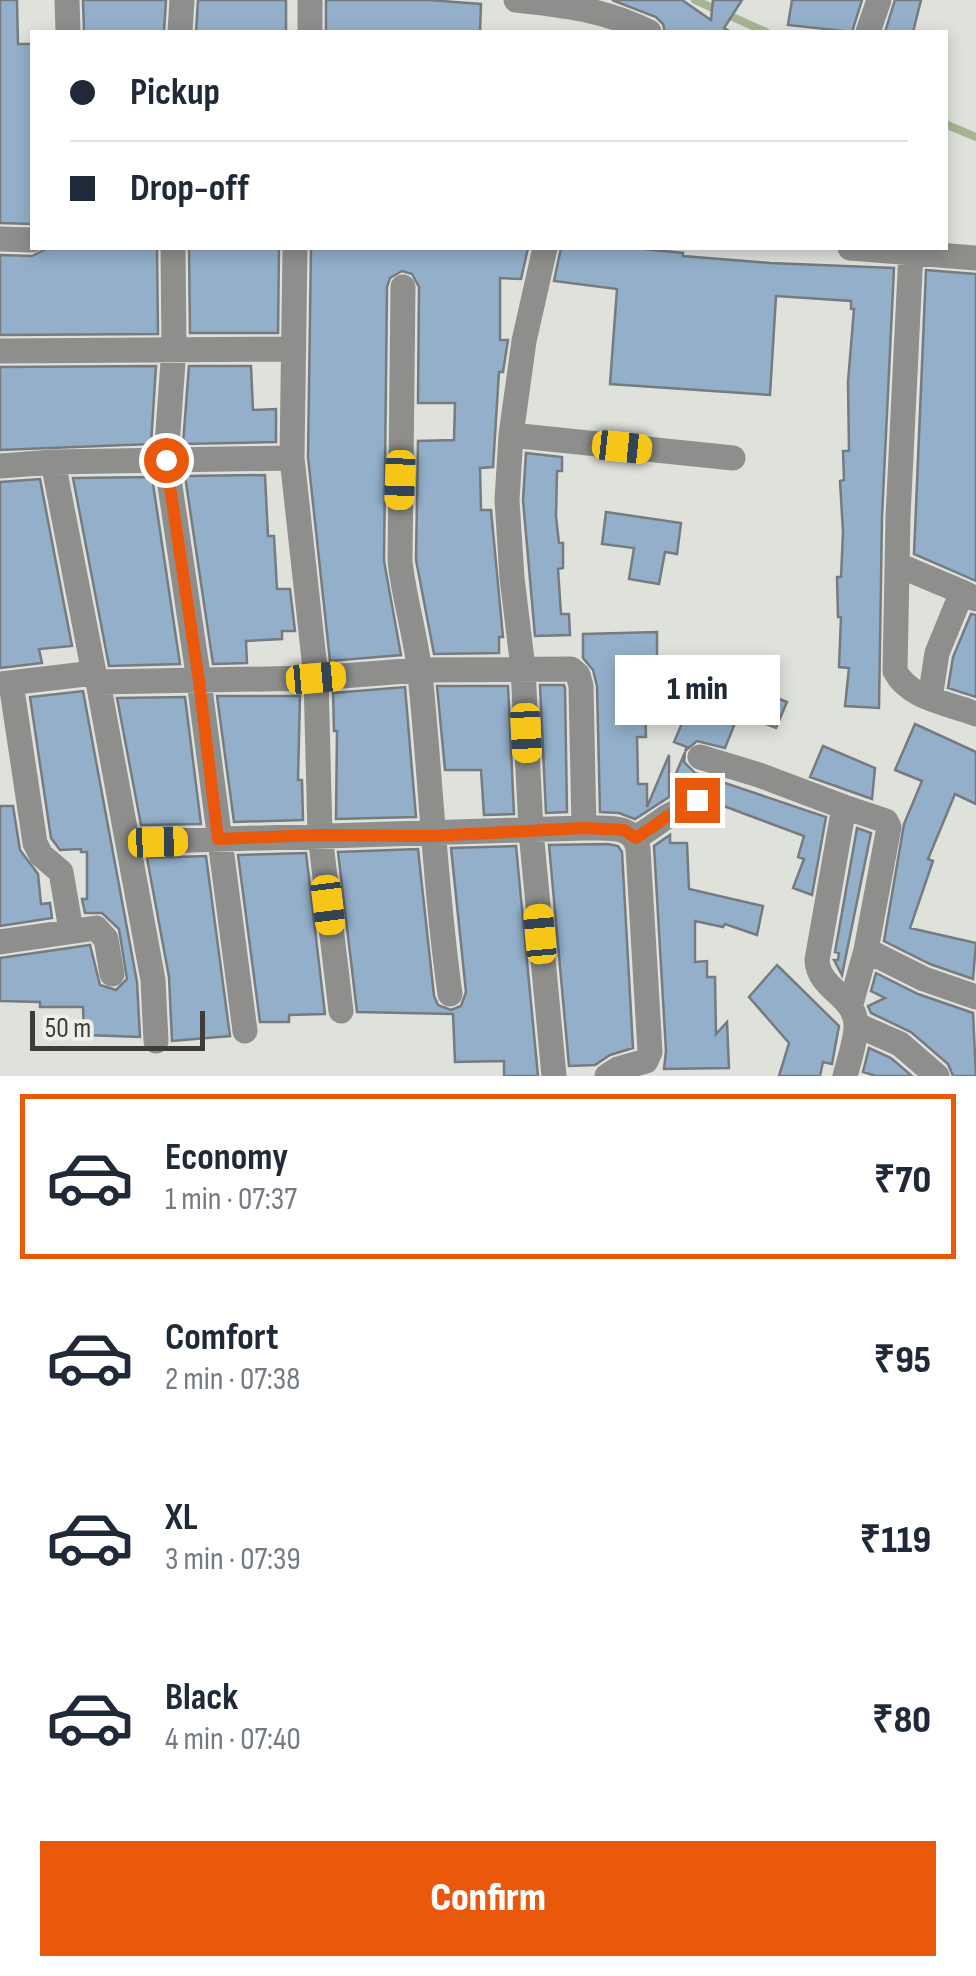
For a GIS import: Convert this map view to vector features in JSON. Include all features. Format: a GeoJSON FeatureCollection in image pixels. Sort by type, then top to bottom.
{"type":"FeatureCollection","features":[{"type":"Feature","properties":{"kind":"street"},"geometry":{"type":"LineString","coordinates":[[67,0],[68,30]]}},
{"type":"Feature","properties":{"kind":"street"},"geometry":{"type":"LineString","coordinates":[[180,30],[182,0]]}},
{"type":"Feature","properties":{"kind":"street"},"geometry":{"type":"LineString","coordinates":[[310,0],[310,30]]}},
{"type":"Feature","properties":{"kind":"street"},"geometry":{"type":"LineString","coordinates":[[516,0],[618,18],[644,30]]}},
{"type":"Feature","properties":{"kind":"street"},"geometry":{"type":"LineString","coordinates":[[869,30],[879,0]]}},
{"type":"Feature","properties":{"kind":"street"},"geometry":{"type":"LineString","coordinates":[[0,240],[30,240]]}},
{"type":"Feature","properties":{"kind":"street"},"geometry":{"type":"LineString","coordinates":[[173,250],[174,348],[166,460],[246,1031]]}},
{"type":"Feature","properties":{"kind":"street"},"geometry":{"type":"LineString","coordinates":[[295,250],[292,458],[316,678],[320,835],[341,1011]]}},
{"type":"Feature","properties":{"kind":"street"},"geometry":{"type":"LineString","coordinates":[[545,250],[524,341],[508,484],[531,830],[554,1076]]}},
{"type":"Feature","properties":{"kind":"street"},"geometry":{"type":"LineString","coordinates":[[976,258],[911,250],[895,671],[910,689],[976,714]]}},
{"type":"Feature","properties":{"kind":"street"},"geometry":{"type":"LineString","coordinates":[[403,287],[400,561],[403,596],[420,670],[431,836],[450,994]]}},
{"type":"Feature","properties":{"kind":"street"},"geometry":{"type":"LineString","coordinates":[[0,351],[292,349]]}},
{"type":"Feature","properties":{"kind":"street"},"geometry":{"type":"LineString","coordinates":[[511,435],[733,458]]}},
{"type":"Feature","properties":{"kind":"street"},"geometry":{"type":"LineString","coordinates":[[0,466],[292,458]]}},
{"type":"Feature","properties":{"kind":"street"},"geometry":{"type":"LineString","coordinates":[[53,462],[153,980],[156,1041]]}},
{"type":"Feature","properties":{"kind":"street"},"geometry":{"type":"LineString","coordinates":[[898,565],[969,596],[937,653],[930,698]]}},
{"type":"Feature","properties":{"kind":"street"},"geometry":{"type":"LineString","coordinates":[[71,930],[62,872],[41,855],[35,843],[6,684],[96,678],[199,681],[420,670],[571,669],[578,674],[581,686],[584,828]]}},
{"type":"Feature","properties":{"kind":"street"},"geometry":{"type":"LineString","coordinates":[[700,758],[886,821],[845,1076]]}},
{"type":"Feature","properties":{"kind":"street"},"geometry":{"type":"LineString","coordinates":[[636,838],[697,800]]}},
{"type":"Feature","properties":{"kind":"street"},"geometry":{"type":"LineString","coordinates":[[844,807],[818,970],[854,1014],[900,1044],[937,1076]]}},
{"type":"Feature","properties":{"kind":"street"},"geometry":{"type":"LineString","coordinates":[[128,842],[320,835],[431,836],[584,828],[624,830],[636,838]]}},
{"type":"Feature","properties":{"kind":"street"},"geometry":{"type":"LineString","coordinates":[[607,1076],[618,1069],[639,1065],[650,1052],[636,838]]}},
{"type":"Feature","properties":{"kind":"street"},"geometry":{"type":"LineString","coordinates":[[0,942],[96,928],[102,933],[112,974]]}},
{"type":"Feature","properties":{"kind":"street"},"geometry":{"type":"LineString","coordinates":[[866,950],[924,979],[976,997]]}},
{"type":"Feature","properties":{"kind":"building"},"geometry":{"type":"Polygon","coordinates":[[[0,0],[17,0],[18,44],[30,44],[30,224],[0,223],[0,0]]]}},
{"type":"Feature","properties":{"kind":"building"},"geometry":{"type":"Polygon","coordinates":[[[83,0],[166,0],[164,30],[84,30],[83,0]]]}},
{"type":"Feature","properties":{"kind":"building"},"geometry":{"type":"Polygon","coordinates":[[[198,0],[286,0],[286,30],[196,30],[198,0]]]}},
{"type":"Feature","properties":{"kind":"building"},"geometry":{"type":"Polygon","coordinates":[[[326,0],[481,4],[480,30],[326,30],[326,0]]]}},
{"type":"Feature","properties":{"kind":"building"},"geometry":{"type":"Polygon","coordinates":[[[612,0],[682,0],[711,20],[713,0],[742,0],[724,28],[728,30],[664,30],[656,17],[612,0]]]}},
{"type":"Feature","properties":{"kind":"building"},"geometry":{"type":"Polygon","coordinates":[[[792,0],[862,0],[853,30],[788,25],[792,0]]]}},
{"type":"Feature","properties":{"kind":"building"},"geometry":{"type":"Polygon","coordinates":[[[895,0],[921,0],[914,30],[886,30],[895,0]]]}},
{"type":"Feature","properties":{"kind":"building"},"geometry":{"type":"Polygon","coordinates":[[[44,250],[157,250],[158,334],[0,335],[0,255],[32,256],[44,250]]]}},
{"type":"Feature","properties":{"kind":"building"},"geometry":{"type":"Polygon","coordinates":[[[189,250],[279,250],[278,333],[190,333],[189,250]]]}},
{"type":"Feature","properties":{"kind":"building"},"geometry":{"type":"Polygon","coordinates":[[[311,250],[528,250],[521,279],[500,278],[500,340],[508,340],[503,372],[499,372],[493,467],[480,468],[481,510],[491,510],[503,637],[499,637],[499,653],[434,654],[416,560],[418,441],[454,440],[455,403],[418,403],[419,287],[412,274],[402,271],[390,278],[387,287],[384,561],[401,655],[330,661],[308,457],[311,250]]]}},
{"type":"Feature","properties":{"kind":"building"},"geometry":{"type":"Polygon","coordinates":[[[561,250],[654,250],[770,263],[894,268],[882,517],[879,708],[845,706],[849,668],[839,667],[841,617],[837,577],[841,577],[843,532],[840,481],[844,480],[843,451],[849,451],[848,382],[854,309],[851,301],[776,296],[770,395],[610,384],[617,289],[554,281],[561,250]]]}},
{"type":"Feature","properties":{"kind":"building"},"geometry":{"type":"Polygon","coordinates":[[[926,270],[976,274],[976,581],[914,554],[926,270]]]}},
{"type":"Feature","properties":{"kind":"building"},"geometry":{"type":"Polygon","coordinates":[[[156,366],[151,444],[0,450],[0,367],[156,366]]]}},
{"type":"Feature","properties":{"kind":"building"},"geometry":{"type":"Polygon","coordinates":[[[189,366],[251,366],[253,410],[276,409],[276,442],[183,444],[189,366]]]}},
{"type":"Feature","properties":{"kind":"building"},"geometry":{"type":"Polygon","coordinates":[[[526,453],[562,457],[562,471],[557,471],[556,517],[559,543],[563,543],[563,568],[558,569],[561,614],[569,614],[570,635],[535,636],[523,500],[526,453]]]}},
{"type":"Feature","properties":{"kind":"building"},"geometry":{"type":"Polygon","coordinates":[[[265,475],[268,536],[274,536],[277,589],[290,589],[295,631],[282,631],[282,639],[246,641],[247,663],[213,664],[185,476],[265,475]]]}},
{"type":"Feature","properties":{"kind":"building"},"geometry":{"type":"Polygon","coordinates":[[[152,477],[180,664],[109,666],[73,478],[152,477]]]}},
{"type":"Feature","properties":{"kind":"building"},"geometry":{"type":"Polygon","coordinates":[[[40,479],[72,646],[39,649],[42,663],[0,668],[0,482],[40,479]]]}},
{"type":"Feature","properties":{"kind":"building"},"geometry":{"type":"Polygon","coordinates":[[[606,512],[681,523],[677,554],[665,552],[659,584],[629,579],[634,548],[602,544],[606,512]]]}},
{"type":"Feature","properties":{"kind":"building"},"geometry":{"type":"Polygon","coordinates":[[[971,614],[976,615],[976,697],[948,688],[953,657],[971,614]]]}},
{"type":"Feature","properties":{"kind":"building"},"geometry":{"type":"Polygon","coordinates":[[[657,632],[657,664],[644,664],[646,737],[637,737],[638,784],[647,784],[647,807],[669,755],[669,797],[635,819],[600,812],[597,686],[593,670],[583,658],[583,634],[657,632]]]}},
{"type":"Feature","properties":{"kind":"building"},"geometry":{"type":"Polygon","coordinates":[[[705,669],[787,702],[776,728],[739,713],[725,748],[697,741],[685,751],[687,747],[674,742],[705,669]]]}},
{"type":"Feature","properties":{"kind":"building"},"geometry":{"type":"Polygon","coordinates":[[[540,685],[565,688],[567,812],[546,813],[540,685]]]}},
{"type":"Feature","properties":{"kind":"building"},"geometry":{"type":"Polygon","coordinates":[[[437,686],[508,686],[514,814],[484,815],[481,770],[445,770],[437,686]]]}},
{"type":"Feature","properties":{"kind":"building"},"geometry":{"type":"Polygon","coordinates":[[[405,687],[416,817],[336,819],[337,731],[333,693],[405,687]]]}},
{"type":"Feature","properties":{"kind":"building"},"geometry":{"type":"Polygon","coordinates":[[[83,691],[137,982],[140,1037],[84,1035],[83,1007],[40,1007],[40,1002],[0,1001],[0,958],[90,945],[100,985],[116,990],[127,979],[119,929],[102,913],[85,913],[82,899],[87,899],[87,852],[60,850],[51,838],[30,697],[83,691]]]}},
{"type":"Feature","properties":{"kind":"building"},"geometry":{"type":"Polygon","coordinates":[[[217,696],[300,696],[298,780],[302,780],[303,820],[234,822],[217,696]]]}},
{"type":"Feature","properties":{"kind":"building"},"geometry":{"type":"Polygon","coordinates":[[[185,697],[201,824],[141,825],[117,698],[185,697]]]}},
{"type":"Feature","properties":{"kind":"building"},"geometry":{"type":"Polygon","coordinates":[[[915,724],[976,752],[976,804],[955,794],[928,859],[933,861],[910,928],[976,943],[973,979],[930,964],[884,941],[904,824],[922,781],[895,770],[915,724]]]}},
{"type":"Feature","properties":{"kind":"building"},"geometry":{"type":"Polygon","coordinates":[[[823,746],[875,768],[872,799],[810,777],[823,746]]]}},
{"type":"Feature","properties":{"kind":"building"},"geometry":{"type":"Polygon","coordinates":[[[685,752],[684,762],[695,773],[826,817],[812,895],[793,888],[804,859],[798,857],[804,836],[713,802],[705,787],[697,785],[680,792],[670,788],[685,752]]]}},
{"type":"Feature","properties":{"kind":"building"},"geometry":{"type":"Polygon","coordinates":[[[0,806],[13,806],[20,850],[38,874],[41,904],[50,903],[52,918],[0,926],[0,806]]]}},
{"type":"Feature","properties":{"kind":"building"},"geometry":{"type":"Polygon","coordinates":[[[857,828],[871,833],[842,975],[834,960],[838,960],[839,953],[835,952],[857,828]]]}},
{"type":"Feature","properties":{"kind":"building"},"geometry":{"type":"Polygon","coordinates":[[[670,835],[670,843],[687,843],[689,889],[763,906],[757,935],[725,924],[723,927],[695,921],[695,962],[707,961],[707,977],[715,977],[716,1034],[727,1022],[729,1068],[664,1069],[654,846],[670,835]]]}},
{"type":"Feature","properties":{"kind":"building"},"geometry":{"type":"Polygon","coordinates":[[[549,845],[618,846],[622,852],[633,1048],[610,1055],[595,1065],[569,1066],[549,845]]]}},
{"type":"Feature","properties":{"kind":"building"},"geometry":{"type":"Polygon","coordinates":[[[516,846],[538,1076],[504,1076],[504,1061],[455,1062],[453,1014],[357,1012],[338,852],[418,849],[434,996],[438,1005],[451,1010],[461,1006],[466,992],[451,848],[516,846]]]}},
{"type":"Feature","properties":{"kind":"building"},"geometry":{"type":"Polygon","coordinates":[[[306,853],[325,1014],[289,1015],[289,1022],[260,1022],[238,855],[306,853]]]}},
{"type":"Feature","properties":{"kind":"building"},"geometry":{"type":"Polygon","coordinates":[[[206,856],[230,1036],[172,1041],[169,977],[147,858],[206,856]]]}},
{"type":"Feature","properties":{"kind":"building"},"geometry":{"type":"Polygon","coordinates":[[[777,965],[839,1026],[832,1064],[823,1062],[820,1076],[779,1076],[789,1043],[749,997],[777,965]]]}},
{"type":"Feature","properties":{"kind":"building"},"geometry":{"type":"Polygon","coordinates":[[[876,973],[918,994],[973,1013],[976,1076],[953,1076],[948,1064],[911,1032],[871,1013],[868,1006],[885,998],[871,991],[876,973]]]}},
{"type":"Feature","properties":{"kind":"building"},"geometry":{"type":"Polygon","coordinates":[[[869,1048],[891,1058],[912,1076],[863,1072],[869,1048]]]}},
{"type":"Feature","properties":{"kind":"waterway"},"geometry":{"type":"LineString","coordinates":[[695,0],[762,30]]}},
{"type":"Feature","properties":{"kind":"waterway"},"geometry":{"type":"LineString","coordinates":[[948,125],[976,137]]}},
{"type":"Feature","properties":{"kind":"route"},"geometry":{"type":"LineString","coordinates":[[166,460],[218,839],[431,836],[584,828],[624,830],[636,838],[697,800]]}}]}
